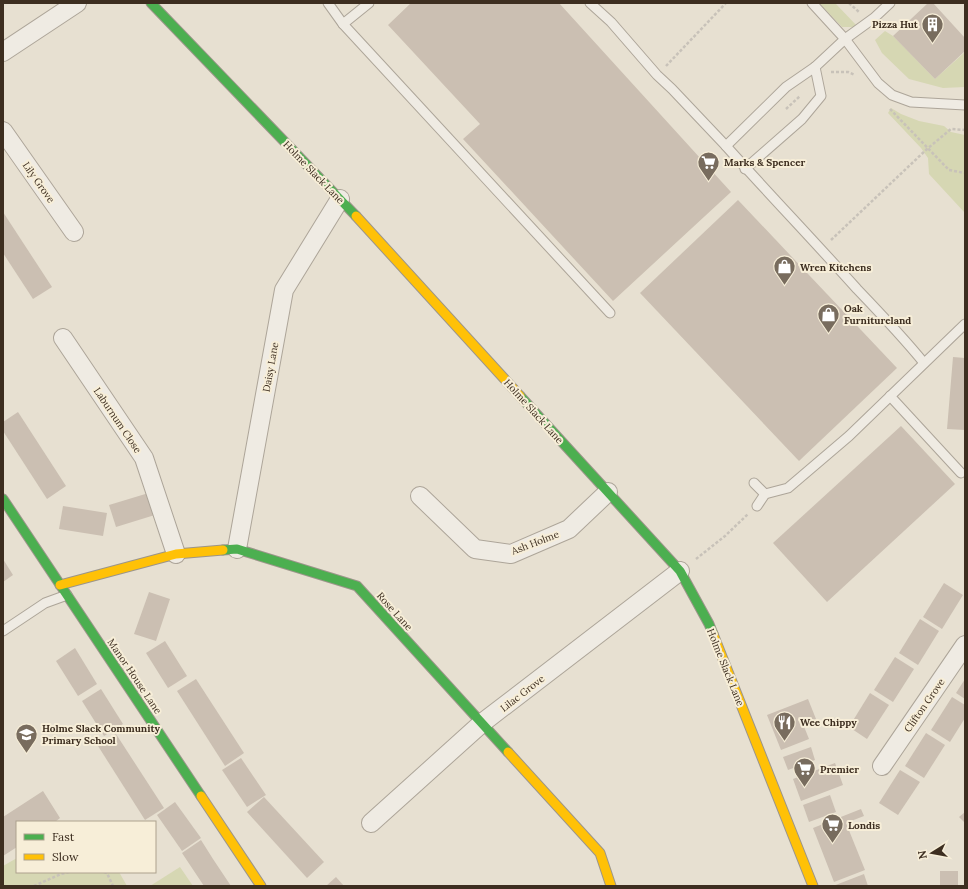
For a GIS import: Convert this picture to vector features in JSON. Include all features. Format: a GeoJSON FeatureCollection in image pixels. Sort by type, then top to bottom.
{"type":"FeatureCollection","features":[{"type":"Feature","properties":{"kind":"street"},"geometry":{"type":"LineString","coordinates":[[3,52],[77,3]]}},
{"type":"Feature","properties":{"kind":"street","name":"Holme Slack Lane"},"geometry":{"type":"LineString","coordinates":[[151,3],[340,199],[680,571],[709,624],[813,886]]}},
{"type":"Feature","properties":{"kind":"street","name":"Lily Grove"},"geometry":{"type":"LineString","coordinates":[[3,131],[74,232]]}},
{"type":"Feature","properties":{"kind":"street","name":"Daisy Lane"},"geometry":{"type":"LineString","coordinates":[[237,549],[284,290],[340,199]]}},
{"type":"Feature","properties":{"kind":"street","name":"Laburnum Close"},"geometry":{"type":"LineString","coordinates":[[63,338],[144,458],[176,554]]}},
{"type":"Feature","properties":{"kind":"street","name":"Ash Holme"},"geometry":{"type":"LineString","coordinates":[[420,496],[475,549],[511,554],[569,529],[608,492]]}},
{"type":"Feature","properties":{"kind":"street","name":"Manor House Lane"},"geometry":{"type":"LineString","coordinates":[[3,499],[261,886]]}},
{"type":"Feature","properties":{"kind":"street","name":"Rose Lane"},"geometry":{"type":"LineString","coordinates":[[60,585],[176,554],[237,549],[357,586],[600,853],[611,886]]}},
{"type":"Feature","properties":{"kind":"street","name":"Lilac Grove"},"geometry":{"type":"LineString","coordinates":[[371,823],[482,724],[680,571]]}},
{"type":"Feature","properties":{"kind":"street","name":"Clifton Grove"},"geometry":{"type":"LineString","coordinates":[[882,766],[965,645]]}},
{"type":"Feature","properties":{"kind":"lane"},"geometry":{"type":"LineString","coordinates":[[328,3],[343,24],[610,313]]}},
{"type":"Feature","properties":{"kind":"lane"},"geometry":{"type":"LineString","coordinates":[[343,24],[369,3]]}},
{"type":"Feature","properties":{"kind":"lane"},"geometry":{"type":"LineString","coordinates":[[590,3],[611,22],[657,75],[672,88],[726,146],[745,169],[794,219],[924,363]]}},
{"type":"Feature","properties":{"kind":"lane"},"geometry":{"type":"LineString","coordinates":[[812,3],[845,39],[878,83],[892,94],[911,102],[965,105]]}},
{"type":"Feature","properties":{"kind":"lane"},"geometry":{"type":"LineString","coordinates":[[726,146],[786,87],[815,67],[845,39],[874,18],[890,3]]}},
{"type":"Feature","properties":{"kind":"lane"},"geometry":{"type":"LineString","coordinates":[[745,169],[802,119],[821,96],[815,67]]}},
{"type":"Feature","properties":{"kind":"lane"},"geometry":{"type":"LineString","coordinates":[[757,506],[765,494],[788,488],[849,436],[965,324]]}},
{"type":"Feature","properties":{"kind":"lane"},"geometry":{"type":"LineString","coordinates":[[890,396],[961,473]]}},
{"type":"Feature","properties":{"kind":"lane"},"geometry":{"type":"LineString","coordinates":[[754,483],[765,494]]}},
{"type":"Feature","properties":{"kind":"lane"},"geometry":{"type":"LineString","coordinates":[[3,631],[45,603],[68,595]]}},
{"type":"Feature","properties":{"kind":"path"},"geometry":{"type":"LineString","coordinates":[[657,75],[726,3]]}},
{"type":"Feature","properties":{"kind":"path"},"geometry":{"type":"LineString","coordinates":[[850,3],[860,13]]}},
{"type":"Feature","properties":{"kind":"path"},"geometry":{"type":"LineString","coordinates":[[786,109],[818,80],[831,72],[848,72],[858,76]]}},
{"type":"Feature","properties":{"kind":"path"},"geometry":{"type":"LineString","coordinates":[[889,108],[927,149],[949,170],[965,173]]}},
{"type":"Feature","properties":{"kind":"path"},"geometry":{"type":"LineString","coordinates":[[821,249],[927,149],[951,129],[965,130]]}},
{"type":"Feature","properties":{"kind":"path"},"geometry":{"type":"LineString","coordinates":[[680,571],[725,536],[757,506]]}},
{"type":"Feature","properties":{"kind":"path"},"geometry":{"type":"LineString","coordinates":[[34,886],[65,873]]}},
{"type":"Feature","properties":{"kind":"path"},"geometry":{"type":"LineString","coordinates":[[107,873],[112,886]]}},
{"type":"Feature","properties":{"kind":"green space"},"geometry":{"type":"Polygon","coordinates":[[[819,3],[835,3],[858,27],[842,27],[819,3]]]}},
{"type":"Feature","properties":{"kind":"green space"},"geometry":{"type":"Polygon","coordinates":[[[885,31],[893,36],[935,79],[965,52],[965,87],[943,88],[909,79],[882,53],[875,40],[885,31]]]}},
{"type":"Feature","properties":{"kind":"green space"},"geometry":{"type":"Polygon","coordinates":[[[891,108],[901,114],[919,121],[944,126],[951,132],[965,135],[965,213],[929,174],[928,158],[921,148],[888,113],[891,108]]]}},
{"type":"Feature","properties":{"kind":"green space"},"geometry":{"type":"Polygon","coordinates":[[[16,859],[16,873],[120,873],[127,886],[3,886],[3,866],[16,859]]]}},
{"type":"Feature","properties":{"kind":"green space"},"geometry":{"type":"Polygon","coordinates":[[[180,867],[193,886],[150,886],[180,867]]]}},
{"type":"Feature","properties":{"kind":"building"},"geometry":{"type":"Polygon","coordinates":[[[411,3],[559,3],[731,192],[613,301],[463,139],[480,124],[388,25],[411,3]]]}},
{"type":"Feature","properties":{"kind":"building","name":"Pizza Hut"},"geometry":{"type":"Polygon","coordinates":[[[928,3],[933,3],[965,38],[965,51],[935,79],[893,36],[928,3]]]}},
{"type":"Feature","properties":{"kind":"building"},"geometry":{"type":"Polygon","coordinates":[[[738,200],[897,368],[799,461],[640,293],[738,200]]]}},
{"type":"Feature","properties":{"kind":"building"},"geometry":{"type":"Polygon","coordinates":[[[3,212],[52,287],[33,299],[3,253],[3,212]]]}},
{"type":"Feature","properties":{"kind":"building"},"geometry":{"type":"Polygon","coordinates":[[[953,357],[965,358],[965,430],[947,429],[953,357]]]}},
{"type":"Feature","properties":{"kind":"building"},"geometry":{"type":"Polygon","coordinates":[[[18,412],[66,486],[47,499],[3,431],[3,422],[18,412]]]}},
{"type":"Feature","properties":{"kind":"building"},"geometry":{"type":"Polygon","coordinates":[[[901,426],[955,484],[827,602],[773,543],[901,426]]]}},
{"type":"Feature","properties":{"kind":"building"},"geometry":{"type":"Polygon","coordinates":[[[152,492],[158,514],[116,527],[109,505],[152,492]]]}},
{"type":"Feature","properties":{"kind":"building"},"geometry":{"type":"Polygon","coordinates":[[[63,506],[107,513],[103,536],[59,529],[63,506]]]}},
{"type":"Feature","properties":{"kind":"building"},"geometry":{"type":"Polygon","coordinates":[[[3,559],[13,575],[3,582],[3,559]]]}},
{"type":"Feature","properties":{"kind":"building"},"geometry":{"type":"Polygon","coordinates":[[[944,583],[963,595],[942,629],[923,617],[944,583]]]}},
{"type":"Feature","properties":{"kind":"building"},"geometry":{"type":"Polygon","coordinates":[[[149,592],[170,599],[156,641],[134,634],[149,592]]]}},
{"type":"Feature","properties":{"kind":"building"},"geometry":{"type":"Polygon","coordinates":[[[920,619],[939,631],[918,665],[899,653],[920,619]]]}},
{"type":"Feature","properties":{"kind":"building"},"geometry":{"type":"Polygon","coordinates":[[[165,641],[187,676],[168,688],[146,653],[165,641]]]}},
{"type":"Feature","properties":{"kind":"building"},"geometry":{"type":"Polygon","coordinates":[[[75,648],[97,684],[78,696],[56,661],[75,648]]]}},
{"type":"Feature","properties":{"kind":"building"},"geometry":{"type":"Polygon","coordinates":[[[895,657],[914,669],[893,702],[874,690],[895,657]]]}},
{"type":"Feature","properties":{"kind":"building"},"geometry":{"type":"Polygon","coordinates":[[[196,679],[244,753],[225,766],[177,691],[196,679]]]}},
{"type":"Feature","properties":{"kind":"building"},"geometry":{"type":"Polygon","coordinates":[[[965,679],[965,699],[956,693],[965,679]]]}},
{"type":"Feature","properties":{"kind":"building"},"geometry":{"type":"Polygon","coordinates":[[[101,689],[123,724],[104,736],[82,701],[101,689]]]}},
{"type":"Feature","properties":{"kind":"building"},"geometry":{"type":"Polygon","coordinates":[[[870,693],[889,705],[867,739],[849,727],[870,693]]]}},
{"type":"Feature","properties":{"kind":"building"},"geometry":{"type":"Polygon","coordinates":[[[952,697],[965,705],[965,718],[950,742],[931,730],[952,697]]]}},
{"type":"Feature","properties":{"kind":"building"},"geometry":{"type":"Polygon","coordinates":[[[808,699],[816,719],[803,724],[809,739],[781,750],[767,715],[808,699]]]}},
{"type":"Feature","properties":{"kind":"building"},"geometry":{"type":"Polygon","coordinates":[[[926,733],[945,745],[924,778],[905,766],[926,733]]]}},
{"type":"Feature","properties":{"kind":"building"},"geometry":{"type":"Polygon","coordinates":[[[116,734],[164,808],[145,820],[98,746],[116,734]]]}},
{"type":"Feature","properties":{"kind":"building"},"geometry":{"type":"Polygon","coordinates":[[[811,747],[815,760],[788,770],[783,757],[811,747]]]}},
{"type":"Feature","properties":{"kind":"building"},"geometry":{"type":"Polygon","coordinates":[[[241,758],[266,795],[247,807],[222,770],[241,758]]]}},
{"type":"Feature","properties":{"kind":"building"},"geometry":{"type":"Polygon","coordinates":[[[835,763],[843,785],[801,801],[793,779],[835,763]]]}},
{"type":"Feature","properties":{"kind":"building"},"geometry":{"type":"Polygon","coordinates":[[[900,770],[920,782],[898,815],[879,803],[900,770]]]}},
{"type":"Feature","properties":{"kind":"building"},"geometry":{"type":"Polygon","coordinates":[[[43,791],[60,818],[56,821],[16,821],[16,848],[3,856],[3,817],[43,791]]]}},
{"type":"Feature","properties":{"kind":"building"},"geometry":{"type":"Polygon","coordinates":[[[830,795],[836,812],[809,822],[803,805],[830,795]]]}},
{"type":"Feature","properties":{"kind":"building"},"geometry":{"type":"Polygon","coordinates":[[[264,797],[324,862],[307,878],[247,812],[264,797]]]}},
{"type":"Feature","properties":{"kind":"building"},"geometry":{"type":"Polygon","coordinates":[[[175,802],[201,838],[182,851],[157,815],[175,802]]]}},
{"type":"Feature","properties":{"kind":"building"},"geometry":{"type":"Polygon","coordinates":[[[861,809],[864,816],[846,823],[865,870],[834,882],[813,828],[861,809]]]}},
{"type":"Feature","properties":{"kind":"building"},"geometry":{"type":"Polygon","coordinates":[[[965,812],[965,823],[959,817],[965,812]]]}},
{"type":"Feature","properties":{"kind":"building"},"geometry":{"type":"Polygon","coordinates":[[[201,840],[231,886],[204,886],[182,853],[201,840]]]}},
{"type":"Feature","properties":{"kind":"building"},"geometry":{"type":"Polygon","coordinates":[[[940,871],[958,871],[958,886],[940,886],[940,871]]]}},
{"type":"Feature","properties":{"kind":"building"},"geometry":{"type":"Polygon","coordinates":[[[864,874],[868,886],[833,886],[864,874]]]}},
{"type":"Feature","properties":{"kind":"building"},"geometry":{"type":"Polygon","coordinates":[[[336,877],[344,886],[326,886],[336,877]]]}},
{"type":"Feature","properties":{"kind":"traffic: fast"},"geometry":{"type":"LineString","coordinates":[[151,3],[356,216]]}},
{"type":"Feature","properties":{"kind":"traffic: fast"},"geometry":{"type":"LineString","coordinates":[[520,396],[680,571],[713,634]]}},
{"type":"Feature","properties":{"kind":"traffic: fast"},"geometry":{"type":"LineString","coordinates":[[3,499],[201,796]]}},
{"type":"Feature","properties":{"kind":"traffic: fast"},"geometry":{"type":"LineString","coordinates":[[223,550],[237,549],[357,586],[508,752]]}},
{"type":"Feature","properties":{"kind":"traffic: slow"},"geometry":{"type":"LineString","coordinates":[[356,216],[520,396]]}},
{"type":"Feature","properties":{"kind":"traffic: slow"},"geometry":{"type":"LineString","coordinates":[[60,585],[176,554],[223,550]]}},
{"type":"Feature","properties":{"kind":"traffic: slow"},"geometry":{"type":"LineString","coordinates":[[713,634],[813,886]]}},
{"type":"Feature","properties":{"kind":"traffic: slow"},"geometry":{"type":"LineString","coordinates":[[508,752],[600,853],[611,886]]}},
{"type":"Feature","properties":{"kind":"traffic: slow"},"geometry":{"type":"LineString","coordinates":[[201,796],[261,886]]}},
{"type":"Feature","properties":{"kind":"place","name":"Pizza Hut"},"geometry":{"type":"Point","coordinates":[933,44]}},
{"type":"Feature","properties":{"kind":"place","name":"Marks & Spencer"},"geometry":{"type":"Point","coordinates":[708,182]}},
{"type":"Feature","properties":{"kind":"place","name":"Wren Kitchens"},"geometry":{"type":"Point","coordinates":[785,286]}},
{"type":"Feature","properties":{"kind":"place","name":"Oak Furnitureland"},"geometry":{"type":"Point","coordinates":[829,334]}},
{"type":"Feature","properties":{"kind":"place","name":"Wee Chippy"},"geometry":{"type":"Point","coordinates":[784,742]}},
{"type":"Feature","properties":{"kind":"place","name":"Holme Slack Community Primary School"},"geometry":{"type":"Point","coordinates":[26,754]}},
{"type":"Feature","properties":{"kind":"place","name":"Premier"},"geometry":{"type":"Point","coordinates":[804,788]}},
{"type":"Feature","properties":{"kind":"place","name":"Londis"},"geometry":{"type":"Point","coordinates":[832,844]}}]}
